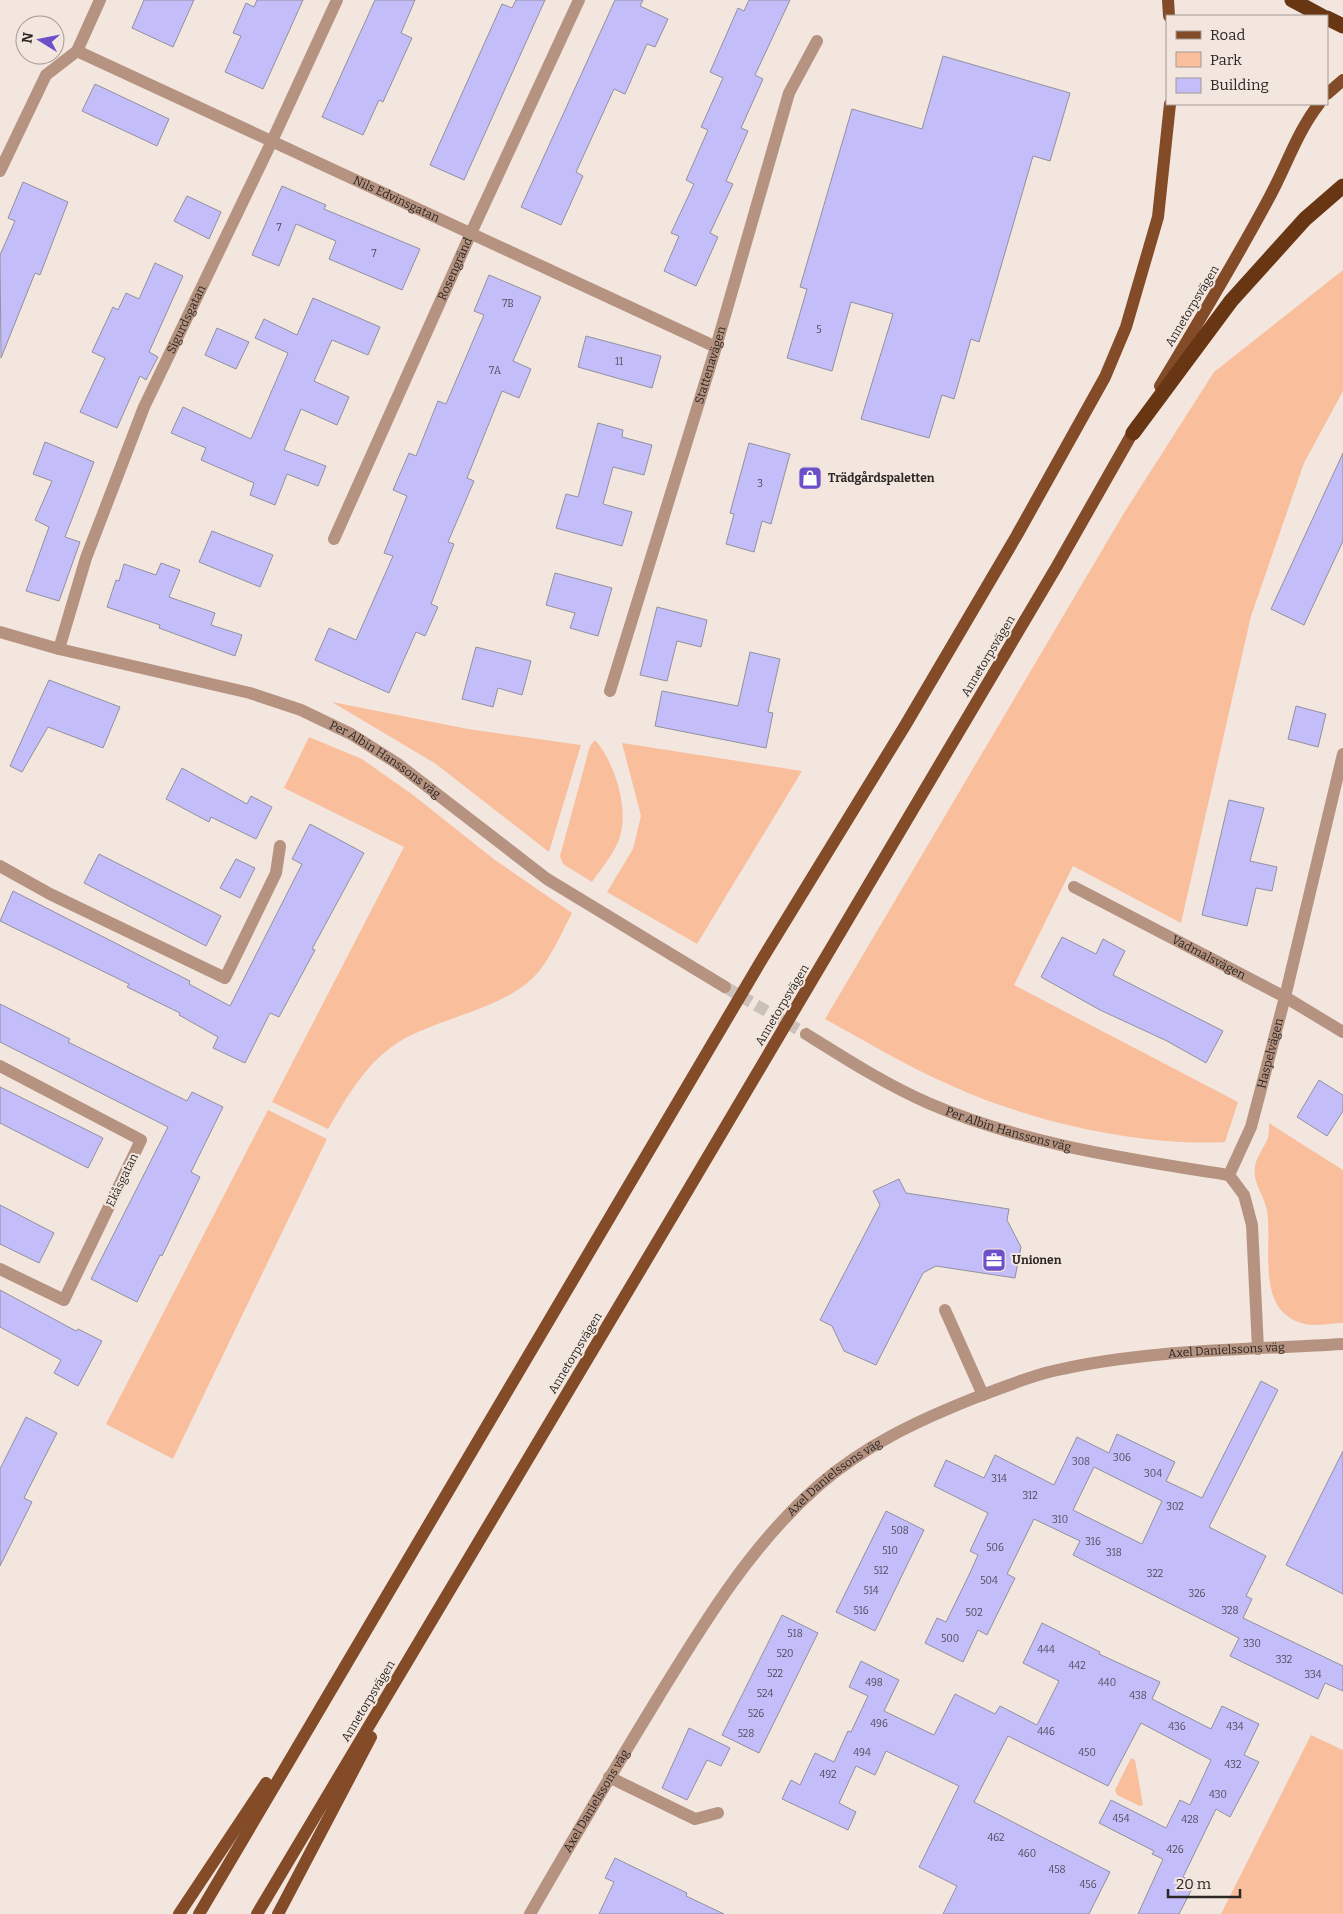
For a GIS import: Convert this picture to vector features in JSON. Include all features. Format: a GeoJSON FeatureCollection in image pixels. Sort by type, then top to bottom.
{"type":"FeatureCollection","features":[{"type":"Feature","properties":{"kind":"highway"},"geometry":{"type":"LineString","coordinates":[[1292,0],[1320,15]]}},
{"type":"Feature","properties":{"kind":"highway"},"geometry":{"type":"LineString","coordinates":[[1328,18],[1343,26]]}},
{"type":"Feature","properties":{"kind":"highway"},"geometry":{"type":"LineString","coordinates":[[1133,433],[1231,301],[1305,219],[1343,186]]}},
{"type":"Feature","properties":{"kind":"main road"},"geometry":{"type":"LineString","coordinates":[[1168,0],[1169,15]]}},
{"type":"Feature","properties":{"kind":"main road"},"geometry":{"type":"LineString","coordinates":[[1328,93],[1343,80]]}},
{"type":"Feature","properties":{"kind":"main road"},"geometry":{"type":"LineString","coordinates":[[199,1914],[761,961],[906,724],[1017,535],[1105,377],[1126,327],[1158,217],[1170,105]]}},
{"type":"Feature","properties":{"kind":"main road","name":"Annetorpsvägen"},"geometry":{"type":"LineString","coordinates":[[257,1914],[1022,625],[1239,254],[1300,135],[1318,105]]}},
{"type":"Feature","properties":{"kind":"main road"},"geometry":{"type":"LineString","coordinates":[[278,1914],[448,1593]]}},
{"type":"Feature","properties":{"kind":"main road"},"geometry":{"type":"LineString","coordinates":[[178,1914],[334,1684]]}},
{"type":"Feature","properties":{"kind":"street"},"geometry":{"type":"LineString","coordinates":[[0,171],[46,75],[77,51],[100,0]]}},
{"type":"Feature","properties":{"kind":"street","name":"Sigurdsgatan"},"geometry":{"type":"LineString","coordinates":[[59,649],[86,558],[144,407],[272,141],[337,0]]}},
{"type":"Feature","properties":{"kind":"street","name":"Rosengränd"},"geometry":{"type":"LineString","coordinates":[[334,538],[471,233],[579,0]]}},
{"type":"Feature","properties":{"kind":"street","name":"Stattenavägen"},"geometry":{"type":"LineString","coordinates":[[610,691],[716,346],[789,93],[818,41]]}},
{"type":"Feature","properties":{"kind":"street","name":"Nils Edvinsgatan"},"geometry":{"type":"LineString","coordinates":[[77,51],[716,346]]}},
{"type":"Feature","properties":{"kind":"street","name":"Per Albin Hanssons väg"},"geometry":{"type":"LineString","coordinates":[[0,632],[59,649],[250,694],[301,710],[351,734],[398,764],[547,879],[725,987]]}},
{"type":"Feature","properties":{"kind":"street","name":"Haspelvägen"},"geometry":{"type":"LineString","coordinates":[[1229,1175],[1250,1127],[1285,997],[1343,754]]}},
{"type":"Feature","properties":{"kind":"street"},"geometry":{"type":"LineString","coordinates":[[0,866],[50,894],[225,978],[276,873],[280,846]]}},
{"type":"Feature","properties":{"kind":"street","name":"Vadmalsvägen"},"geometry":{"type":"LineString","coordinates":[[1074,887],[1285,997],[1343,1032]]}},
{"type":"Feature","properties":{"kind":"street","name":"Per Albin Hanssons väg"},"geometry":{"type":"LineString","coordinates":[[806,1034],[902,1091],[929,1103],[1000,1128],[1110,1156],[1229,1175]]}},
{"type":"Feature","properties":{"kind":"street","name":"Ekåsgatan"},"geometry":{"type":"LineString","coordinates":[[0,1066],[142,1140],[64,1300],[0,1269]]}},
{"type":"Feature","properties":{"kind":"street"},"geometry":{"type":"LineString","coordinates":[[1229,1175],[1244,1195],[1252,1225],[1258,1349]]}},
{"type":"Feature","properties":{"kind":"street"},"geometry":{"type":"LineString","coordinates":[[946,1310],[983,1395]]}},
{"type":"Feature","properties":{"kind":"street","name":"Axel Danielssons väg"},"geometry":{"type":"LineString","coordinates":[[530,1914],[609,1777],[703,1624],[740,1571],[777,1528],[817,1487],[862,1452],[909,1425],[983,1395],[1053,1371],[1150,1356],[1343,1344]]}},
{"type":"Feature","properties":{"kind":"street"},"geometry":{"type":"LineString","coordinates":[[609,1777],[695,1819],[718,1813]]}},
{"type":"Feature","properties":{"kind":"green space"},"geometry":{"type":"Polygon","coordinates":[[[1343,270],[1343,391],[1304,463],[1251,616],[1181,923],[1073,866],[1014,985],[1238,1102],[1225,1142],[1192,1142],[1122,1136],[1086,1129],[1015,1110],[982,1099],[936,1079],[825,1019],[1124,513],[1214,372],[1343,270]]]}},
{"type":"Feature","properties":{"kind":"green space"},"geometry":{"type":"Polygon","coordinates":[[[332,702],[468,729],[581,745],[549,852],[436,764],[332,702]]]}},
{"type":"Feature","properties":{"kind":"green space"},"geometry":{"type":"Polygon","coordinates":[[[309,737],[362,759],[413,795],[495,860],[572,913],[545,963],[527,983],[512,994],[494,1003],[437,1024],[402,1040],[390,1048],[368,1068],[328,1129],[272,1102],[404,847],[284,788],[309,737]]]}},
{"type":"Feature","properties":{"kind":"green space"},"geometry":{"type":"Polygon","coordinates":[[[595,740],[609,761],[614,774],[619,788],[623,817],[622,830],[618,842],[592,882],[563,864],[560,856],[590,746],[595,740]]]}},
{"type":"Feature","properties":{"kind":"green space"},"geometry":{"type":"Polygon","coordinates":[[[622,743],[802,771],[697,944],[607,892],[633,849],[641,816],[622,743]]]}},
{"type":"Feature","properties":{"kind":"green space"},"geometry":{"type":"Polygon","coordinates":[[[268,1110],[327,1139],[173,1459],[106,1424],[268,1110]]]}},
{"type":"Feature","properties":{"kind":"green space"},"geometry":{"type":"Polygon","coordinates":[[[1269,1123],[1343,1170],[1343,1323],[1305,1324],[1289,1317],[1278,1306],[1272,1293],[1269,1277],[1267,1210],[1255,1178],[1257,1158],[1268,1138],[1269,1123]]]}},
{"type":"Feature","properties":{"kind":"green space"},"geometry":{"type":"Polygon","coordinates":[[[1311,1735],[1343,1750],[1343,1914],[1221,1914],[1311,1735]]]}},
{"type":"Feature","properties":{"kind":"green space"},"geometry":{"type":"Polygon","coordinates":[[[1131,1758],[1135,1760],[1143,1805],[1140,1806],[1117,1795],[1115,1790],[1131,1758]]]}},
{"type":"Feature","properties":{"kind":"building"},"geometry":{"type":"Polygon","coordinates":[[[144,0],[194,0],[173,47],[132,28],[144,0]]]}},
{"type":"Feature","properties":{"kind":"building"},"geometry":{"type":"Polygon","coordinates":[[[257,0],[303,0],[263,89],[225,72],[241,36],[233,33],[246,3],[254,7],[257,0]]]}},
{"type":"Feature","properties":{"kind":"building"},"geometry":{"type":"Polygon","coordinates":[[[375,0],[415,0],[401,33],[412,38],[383,102],[379,100],[363,135],[322,117],[375,0]]]}},
{"type":"Feature","properties":{"kind":"building"},"geometry":{"type":"Polygon","coordinates":[[[516,0],[545,0],[464,180],[430,165],[502,4],[512,8],[516,0]]]}},
{"type":"Feature","properties":{"kind":"building"},"geometry":{"type":"Polygon","coordinates":[[[615,0],[643,0],[640,6],[668,19],[655,47],[647,44],[625,94],[614,89],[576,172],[583,176],[561,225],[521,207],[615,0]]]}},
{"type":"Feature","properties":{"kind":"building"},"geometry":{"type":"Polygon","coordinates":[[[749,0],[790,0],[755,75],[763,79],[741,128],[748,131],[726,181],[733,184],[710,233],[718,237],[696,286],[664,271],[679,236],[671,233],[694,184],[686,180],[708,130],[701,127],[723,78],[710,72],[738,8],[744,11],[749,0]]]}},
{"type":"Feature","properties":{"kind":"building"},"geometry":{"type":"Polygon","coordinates":[[[943,56],[1070,93],[1050,161],[1033,156],[979,342],[971,339],[954,399],[942,395],[929,438],[861,419],[893,314],[851,302],[832,371],[787,358],[807,289],[800,287],[852,109],[922,129],[943,56]]]}},
{"type":"Feature","properties":{"kind":"building"},"geometry":{"type":"Polygon","coordinates":[[[95,84],[169,119],[157,146],[82,111],[95,84]]]}},
{"type":"Feature","properties":{"kind":"building"},"geometry":{"type":"Polygon","coordinates":[[[23,182],[68,202],[40,275],[35,273],[1,358],[0,255],[15,221],[8,218],[23,182]]]}},
{"type":"Feature","properties":{"kind":"building"},"geometry":{"type":"Polygon","coordinates":[[[282,186],[326,205],[324,209],[420,249],[402,290],[329,259],[336,241],[296,224],[279,266],[252,255],[282,186]]]}},
{"type":"Feature","properties":{"kind":"building"},"geometry":{"type":"Polygon","coordinates":[[[187,196],[221,212],[209,239],[174,221],[187,196]]]}},
{"type":"Feature","properties":{"kind":"building"},"geometry":{"type":"Polygon","coordinates":[[[155,263],[183,276],[149,352],[158,357],[146,380],[140,376],[117,428],[80,412],[105,358],[92,352],[113,307],[118,310],[126,293],[139,299],[155,263]]]}},
{"type":"Feature","properties":{"kind":"building"},"geometry":{"type":"Polygon","coordinates":[[[489,275],[541,297],[513,361],[531,369],[519,398],[502,391],[467,478],[474,481],[448,542],[454,544],[431,604],[438,607],[425,636],[416,632],[389,693],[315,660],[329,628],[356,640],[393,556],[384,553],[407,496],[393,490],[409,453],[416,456],[438,401],[446,404],[484,315],[474,311],[489,275]]]}},
{"type":"Feature","properties":{"kind":"building"},"geometry":{"type":"Polygon","coordinates":[[[313,298],[380,327],[368,355],[332,340],[314,381],[349,397],[337,425],[301,409],[284,450],[326,466],[318,486],[287,474],[275,505],[250,495],[254,483],[201,460],[206,448],[171,433],[183,407],[251,439],[288,353],[255,338],[264,319],[297,335],[313,298]]]}},
{"type":"Feature","properties":{"kind":"building"},"geometry":{"type":"Polygon","coordinates":[[[217,328],[249,342],[236,369],[205,355],[217,328]]]}},
{"type":"Feature","properties":{"kind":"building"},"geometry":{"type":"Polygon","coordinates":[[[586,336],[661,356],[652,388],[578,367],[586,336]]]}},
{"type":"Feature","properties":{"kind":"building"},"geometry":{"type":"Polygon","coordinates":[[[598,423],[623,430],[622,437],[652,445],[644,475],[613,467],[603,504],[632,512],[622,546],[556,528],[566,494],[578,497],[598,423]]]}},
{"type":"Feature","properties":{"kind":"building"},"geometry":{"type":"Polygon","coordinates":[[[45,442],[94,462],[65,537],[80,542],[59,601],[26,591],[49,527],[35,520],[52,481],[33,474],[45,442]]]}},
{"type":"Feature","properties":{"kind":"building"},"geometry":{"type":"Polygon","coordinates":[[[749,443],[790,454],[771,524],[762,521],[754,552],[726,544],[734,514],[730,513],[749,443]]]}},
{"type":"Feature","properties":{"kind":"building"},"geometry":{"type":"Polygon","coordinates":[[[1343,453],[1343,541],[1304,625],[1271,609],[1343,453]]]}},
{"type":"Feature","properties":{"kind":"building"},"geometry":{"type":"Polygon","coordinates":[[[212,531],[273,555],[260,587],[199,562],[212,531]]]}},
{"type":"Feature","properties":{"kind":"building"},"geometry":{"type":"Polygon","coordinates":[[[161,563],[180,570],[169,597],[215,613],[211,625],[242,635],[235,656],[159,628],[160,625],[107,607],[116,580],[119,581],[124,564],[156,575],[161,563]]]}},
{"type":"Feature","properties":{"kind":"building"},"geometry":{"type":"Polygon","coordinates":[[[555,573],[612,588],[598,636],[570,628],[575,613],[546,605],[555,573]]]}},
{"type":"Feature","properties":{"kind":"building"},"geometry":{"type":"Polygon","coordinates":[[[657,607],[707,620],[701,647],[677,641],[667,681],[640,675],[657,607]]]}},
{"type":"Feature","properties":{"kind":"building"},"geometry":{"type":"Polygon","coordinates":[[[476,647],[531,661],[522,695],[498,688],[493,707],[462,699],[476,647]]]}},
{"type":"Feature","properties":{"kind":"building"},"geometry":{"type":"Polygon","coordinates":[[[750,652],[780,659],[768,712],[773,713],[766,748],[655,726],[662,691],[738,706],[750,652]]]}},
{"type":"Feature","properties":{"kind":"building"},"geometry":{"type":"Polygon","coordinates":[[[49,680],[120,707],[103,748],[48,727],[22,772],[10,766],[49,680]]]}},
{"type":"Feature","properties":{"kind":"building"},"geometry":{"type":"Polygon","coordinates":[[[1296,706],[1326,714],[1318,747],[1288,739],[1296,706]]]}},
{"type":"Feature","properties":{"kind":"building"},"geometry":{"type":"Polygon","coordinates":[[[182,768],[247,804],[251,796],[272,807],[256,839],[211,817],[209,822],[166,799],[182,768]]]}},
{"type":"Feature","properties":{"kind":"building"},"geometry":{"type":"Polygon","coordinates":[[[1229,800],[1264,808],[1250,861],[1277,867],[1272,891],[1256,888],[1247,926],[1202,915],[1229,800]]]}},
{"type":"Feature","properties":{"kind":"building"},"geometry":{"type":"Polygon","coordinates":[[[310,824],[364,853],[312,949],[315,950],[279,1017],[270,1013],[245,1063],[213,1048],[218,1037],[179,1015],[180,1013],[127,987],[129,984],[0,921],[13,891],[190,981],[189,984],[230,1006],[302,864],[292,859],[310,824]]]}},
{"type":"Feature","properties":{"kind":"building"},"geometry":{"type":"Polygon","coordinates":[[[99,854],[221,916],[206,946],[84,883],[99,854]]]}},
{"type":"Feature","properties":{"kind":"building"},"geometry":{"type":"Polygon","coordinates":[[[236,859],[255,868],[240,898],[220,888],[236,859]]]}},
{"type":"Feature","properties":{"kind":"building"},"geometry":{"type":"Polygon","coordinates":[[[1062,937],[1096,954],[1103,939],[1125,951],[1113,975],[1223,1031],[1206,1063],[1167,1041],[1100,1010],[1041,977],[1062,937]]]}},
{"type":"Feature","properties":{"kind":"building"},"geometry":{"type":"Polygon","coordinates":[[[0,1004],[70,1039],[68,1042],[187,1101],[192,1092],[223,1107],[191,1172],[200,1177],[162,1256],[160,1255],[137,1302],[91,1279],[168,1127],[0,1042],[0,1004]]]}},
{"type":"Feature","properties":{"kind":"building"},"geometry":{"type":"Polygon","coordinates":[[[1319,1080],[1343,1095],[1343,1111],[1327,1136],[1297,1117],[1319,1080]]]}},
{"type":"Feature","properties":{"kind":"building"},"geometry":{"type":"Polygon","coordinates":[[[0,1087],[103,1138],[88,1168],[0,1123],[0,1087]]]}},
{"type":"Feature","properties":{"kind":"building"},"geometry":{"type":"Polygon","coordinates":[[[899,1179],[906,1193],[1009,1209],[1007,1220],[1021,1247],[1015,1278],[936,1266],[923,1273],[876,1365],[844,1351],[832,1326],[820,1320],[880,1205],[873,1191],[899,1179]]]}},
{"type":"Feature","properties":{"kind":"building"},"geometry":{"type":"Polygon","coordinates":[[[0,1205],[54,1233],[39,1263],[0,1244],[0,1205]]]}},
{"type":"Feature","properties":{"kind":"building"},"geometry":{"type":"Polygon","coordinates":[[[0,1290],[76,1331],[78,1329],[102,1341],[78,1386],[54,1373],[61,1360],[0,1327],[0,1290]]]}},
{"type":"Feature","properties":{"kind":"building"},"geometry":{"type":"Polygon","coordinates":[[[1261,1381],[1278,1390],[1209,1527],[1266,1556],[1246,1596],[1252,1599],[1243,1618],[1343,1666],[1343,1691],[1325,1683],[1318,1699],[1230,1656],[1239,1638],[1073,1555],[1080,1541],[1034,1519],[1007,1574],[1015,1578],[987,1635],[978,1630],[963,1662],[925,1643],[937,1618],[946,1622],[969,1575],[978,1555],[970,1551],[988,1513],[934,1486],[946,1460],[984,1478],[995,1455],[1054,1485],[1077,1437],[1109,1453],[1117,1434],[1175,1462],[1166,1481],[1202,1498],[1261,1381]],[[1094,1467],[1073,1510],[1142,1544],[1162,1501],[1094,1467]]]}},
{"type":"Feature","properties":{"kind":"building"},"geometry":{"type":"Polygon","coordinates":[[[26,1417],[57,1433],[24,1498],[32,1502],[0,1566],[0,1469],[26,1417]]]}},
{"type":"Feature","properties":{"kind":"building"},"geometry":{"type":"Polygon","coordinates":[[[1343,1451],[1343,1594],[1286,1565],[1343,1451]]]}},
{"type":"Feature","properties":{"kind":"building"},"geometry":{"type":"Polygon","coordinates":[[[886,1511],[924,1530],[875,1631],[836,1612],[886,1511]]]}},
{"type":"Feature","properties":{"kind":"building"},"geometry":{"type":"Polygon","coordinates":[[[782,1615],[818,1633],[759,1753],[722,1735],[782,1615]]]}},
{"type":"Feature","properties":{"kind":"building"},"geometry":{"type":"Polygon","coordinates":[[[1042,1623],[1100,1652],[1099,1654],[1160,1682],[1152,1699],[1211,1729],[1222,1706],[1259,1724],[1244,1755],[1259,1762],[1230,1817],[1216,1809],[1183,1877],[1195,1883],[1179,1914],[1138,1914],[1163,1859],[1152,1854],[1154,1851],[1099,1823],[1111,1800],[1166,1828],[1180,1800],[1190,1805],[1211,1760],[1141,1723],[1108,1786],[1008,1736],[974,1802],[1110,1872],[1089,1914],[943,1914],[957,1886],[919,1867],[959,1786],[886,1751],[875,1775],[856,1766],[839,1803],[856,1812],[848,1830],[782,1799],[791,1780],[800,1785],[815,1753],[834,1762],[848,1731],[851,1732],[868,1696],[849,1687],[861,1661],[899,1680],[884,1711],[934,1735],[955,1694],[995,1714],[1000,1706],[1037,1725],[1059,1681],[1023,1663],[1042,1623]]]}},
{"type":"Feature","properties":{"kind":"building"},"geometry":{"type":"Polygon","coordinates":[[[689,1728],[730,1748],[721,1766],[707,1760],[687,1800],[662,1788],[689,1728]]]}},
{"type":"Feature","properties":{"kind":"building"},"geometry":{"type":"Polygon","coordinates":[[[615,1858],[687,1893],[686,1896],[724,1914],[599,1914],[614,1882],[605,1878],[615,1858]]]}},
{"type":"Feature","properties":{"kind":"tunnel"},"geometry":{"type":"LineString","coordinates":[[725,987],[806,1034]]}},
{"type":"Feature","properties":{"kind":"place","name":"Trädgårdspaletten"},"geometry":{"type":"Point","coordinates":[810,478]}},
{"type":"Feature","properties":{"kind":"place","name":"Unionen"},"geometry":{"type":"Point","coordinates":[994,1260]}}]}
